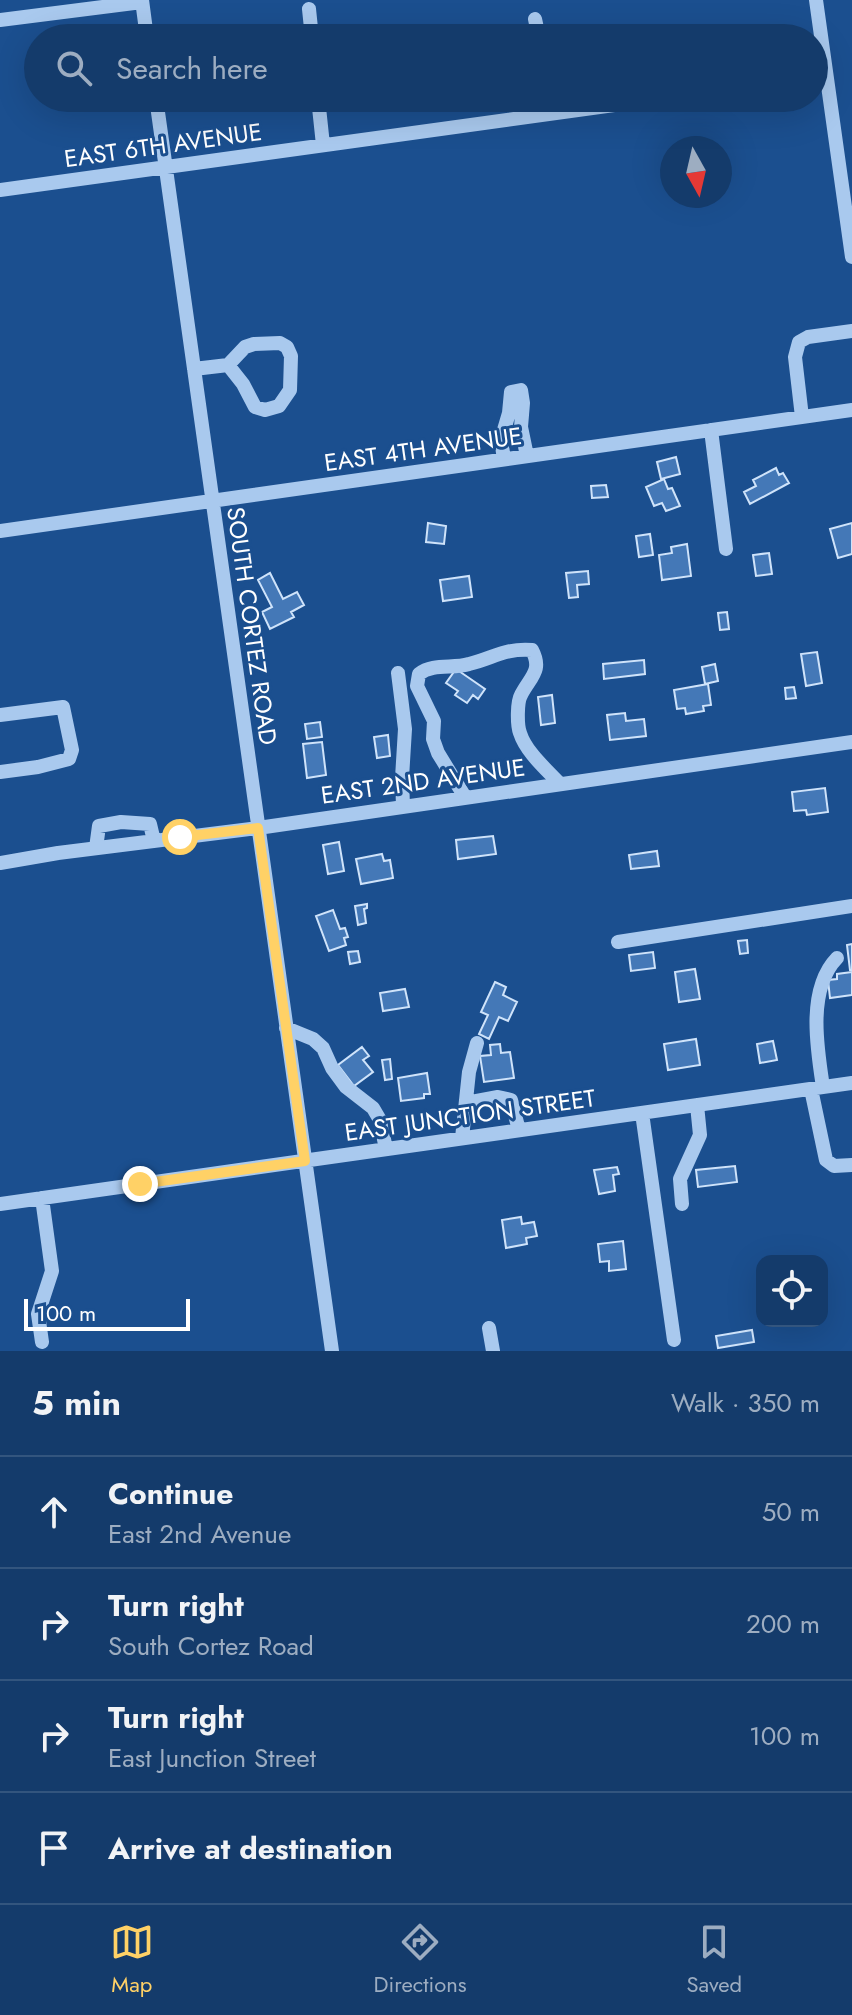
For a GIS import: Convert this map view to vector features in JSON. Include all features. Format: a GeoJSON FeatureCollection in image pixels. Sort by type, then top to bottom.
{"type":"FeatureCollection","features":[{"type":"Feature","properties":{"kind":"street"},"geometry":{"type":"LineString","coordinates":[[816,0],[817,24]]}},
{"type":"Feature","properties":{"kind":"street"},"geometry":{"type":"LineString","coordinates":[[0,20],[142,1],[145,24]]}},
{"type":"Feature","properties":{"kind":"street"},"geometry":{"type":"LineString","coordinates":[[309,9],[311,24]]}},
{"type":"Feature","properties":{"kind":"street"},"geometry":{"type":"LineString","coordinates":[[535,19],[536,24]]}},
{"type":"Feature","properties":{"kind":"street","name":"SOUTH CORTEZ ROAD"},"geometry":{"type":"LineString","coordinates":[[158,112],[332,1351]]}},
{"type":"Feature","properties":{"kind":"street"},"geometry":{"type":"LineString","coordinates":[[319,112],[323,145]]}},
{"type":"Feature","properties":{"kind":"street","name":"EAST 6TH AVENUE"},"geometry":{"type":"LineString","coordinates":[[0,190],[323,145],[520,112]]}},
{"type":"Feature","properties":{"kind":"street"},"geometry":{"type":"LineString","coordinates":[[826,112],[852,257]]}},
{"type":"Feature","properties":{"kind":"street"},"geometry":{"type":"LineString","coordinates":[[802,417],[795,357],[799,342],[808,337],[852,331]]}},
{"type":"Feature","properties":{"kind":"street"},"geometry":{"type":"LineString","coordinates":[[194,369],[228,365],[245,347],[254,344],[280,343],[287,347],[291,356],[290,390],[279,406],[265,410],[255,407],[228,365]]}},
{"type":"Feature","properties":{"kind":"street"},"geometry":{"type":"LineString","coordinates":[[504,459],[501,440],[511,392],[521,390],[521,427],[527,456]]}},
{"type":"Feature","properties":{"kind":"street","name":"EAST 4TH AVENUE"},"geometry":{"type":"LineString","coordinates":[[0,531],[852,410]]}},
{"type":"Feature","properties":{"kind":"street"},"geometry":{"type":"LineString","coordinates":[[711,430],[726,549]]}},
{"type":"Feature","properties":{"kind":"street"},"geometry":{"type":"LineString","coordinates":[[465,797],[438,753],[433,739],[434,721],[417,686],[419,674],[425,669],[465,665],[506,650],[532,650],[536,658],[537,670],[520,696],[519,732],[533,755],[559,783]]}},
{"type":"Feature","properties":{"kind":"street"},"geometry":{"type":"LineString","coordinates":[[398,673],[405,729],[403,806]]}},
{"type":"Feature","properties":{"kind":"street"},"geometry":{"type":"LineString","coordinates":[[0,715],[63,707],[72,750],[69,759],[0,772]]}},
{"type":"Feature","properties":{"kind":"street","name":"EAST 2ND AVENUE"},"geometry":{"type":"LineString","coordinates":[[0,863],[852,742]]}},
{"type":"Feature","properties":{"kind":"street"},"geometry":{"type":"LineString","coordinates":[[96,848],[99,826],[121,822],[150,824],[154,841]]}},
{"type":"Feature","properties":{"kind":"street"},"geometry":{"type":"LineString","coordinates":[[618,942],[852,906]]}},
{"type":"Feature","properties":{"kind":"street"},"geometry":{"type":"LineString","coordinates":[[837,958],[823,979],[818,1008],[817,1088],[826,1160],[834,1166],[852,1165]]}},
{"type":"Feature","properties":{"kind":"street"},"geometry":{"type":"LineString","coordinates":[[286,1028],[313,1039],[323,1048],[332,1068],[346,1087],[373,1108],[380,1120],[386,1149]]}},
{"type":"Feature","properties":{"kind":"street"},"geometry":{"type":"LineString","coordinates":[[462,1138],[469,1072],[477,1043]]}},
{"type":"Feature","properties":{"kind":"street","name":"EAST JUNCTION STREET"},"geometry":{"type":"LineString","coordinates":[[0,1204],[852,1083]]}},
{"type":"Feature","properties":{"kind":"street"},"geometry":{"type":"LineString","coordinates":[[466,1103],[498,1097],[511,1100],[519,1130]]}},
{"type":"Feature","properties":{"kind":"street"},"geometry":{"type":"LineString","coordinates":[[682,1204],[680,1179],[700,1135],[697,1105]]}},
{"type":"Feature","properties":{"kind":"street"},"geometry":{"type":"LineString","coordinates":[[642,1113],[674,1340]]}},
{"type":"Feature","properties":{"kind":"street"},"geometry":{"type":"LineString","coordinates":[[42,1198],[52,1271],[38,1314],[42,1342]]}},
{"type":"Feature","properties":{"kind":"street"},"geometry":{"type":"LineString","coordinates":[[489,1328],[493,1351]]}},
{"type":"Feature","properties":{"kind":"building"},"geometry":{"type":"Polygon","coordinates":[[[676,457],[680,474],[661,479],[657,462],[676,457]]]}},
{"type":"Feature","properties":{"kind":"building"},"geometry":{"type":"Polygon","coordinates":[[[776,468],[789,483],[750,504],[744,492],[756,486],[753,480],[776,468]]]}},
{"type":"Feature","properties":{"kind":"building"},"geometry":{"type":"Polygon","coordinates":[[[664,479],[680,506],[666,511],[662,503],[654,506],[646,487],[664,479]]]}},
{"type":"Feature","properties":{"kind":"building"},"geometry":{"type":"Polygon","coordinates":[[[606,485],[608,497],[592,498],[591,486],[606,485]]]}},
{"type":"Feature","properties":{"kind":"building"},"geometry":{"type":"Polygon","coordinates":[[[428,523],[446,526],[444,544],[426,542],[428,523]]]}},
{"type":"Feature","properties":{"kind":"building"},"geometry":{"type":"Polygon","coordinates":[[[852,523],[852,554],[838,558],[830,529],[852,523]]]}},
{"type":"Feature","properties":{"kind":"building"},"geometry":{"type":"Polygon","coordinates":[[[650,534],[653,555],[639,557],[636,536],[650,534]]]}},
{"type":"Feature","properties":{"kind":"building"},"geometry":{"type":"Polygon","coordinates":[[[687,544],[691,576],[662,580],[659,555],[672,553],[671,547],[687,544]]]}},
{"type":"Feature","properties":{"kind":"building"},"geometry":{"type":"Polygon","coordinates":[[[769,553],[772,574],[756,576],[753,555],[769,553]]]}},
{"type":"Feature","properties":{"kind":"building"},"geometry":{"type":"Polygon","coordinates":[[[588,571],[589,584],[577,585],[578,597],[569,598],[566,573],[588,571]]]}},
{"type":"Feature","properties":{"kind":"building"},"geometry":{"type":"Polygon","coordinates":[[[270,573],[283,599],[297,592],[304,605],[291,612],[294,617],[270,629],[262,612],[272,607],[258,580],[270,573]]]}},
{"type":"Feature","properties":{"kind":"building"},"geometry":{"type":"Polygon","coordinates":[[[469,576],[472,597],[443,601],[440,580],[469,576]]]}},
{"type":"Feature","properties":{"kind":"building"},"geometry":{"type":"Polygon","coordinates":[[[727,612],[729,629],[720,630],[718,613],[727,612]]]}},
{"type":"Feature","properties":{"kind":"building"},"geometry":{"type":"Polygon","coordinates":[[[817,652],[822,683],[806,686],[801,654],[817,652]]]}},
{"type":"Feature","properties":{"kind":"building"},"geometry":{"type":"Polygon","coordinates":[[[644,660],[645,674],[604,679],[603,664],[644,660]]]}},
{"type":"Feature","properties":{"kind":"building"},"geometry":{"type":"Polygon","coordinates":[[[715,664],[718,681],[705,684],[702,667],[715,664]]]}},
{"type":"Feature","properties":{"kind":"building"},"geometry":{"type":"Polygon","coordinates":[[[456,669],[485,689],[478,699],[473,695],[467,703],[455,695],[458,691],[446,683],[456,669]]]}},
{"type":"Feature","properties":{"kind":"building"},"geometry":{"type":"Polygon","coordinates":[[[708,684],[711,705],[703,706],[704,711],[686,714],[685,708],[677,709],[674,690],[708,684]]]}},
{"type":"Feature","properties":{"kind":"building"},"geometry":{"type":"Polygon","coordinates":[[[794,687],[796,698],[786,699],[785,688],[794,687]]]}},
{"type":"Feature","properties":{"kind":"building"},"geometry":{"type":"Polygon","coordinates":[[[552,695],[555,723],[541,725],[538,697],[552,695]]]}},
{"type":"Feature","properties":{"kind":"building"},"geometry":{"type":"Polygon","coordinates":[[[625,713],[626,721],[644,719],[646,736],[610,740],[607,715],[625,713]]]}},
{"type":"Feature","properties":{"kind":"building"},"geometry":{"type":"Polygon","coordinates":[[[320,722],[322,737],[307,739],[305,724],[320,722]]]}},
{"type":"Feature","properties":{"kind":"building"},"geometry":{"type":"Polygon","coordinates":[[[388,735],[390,756],[377,758],[374,737],[388,735]]]}},
{"type":"Feature","properties":{"kind":"building"},"geometry":{"type":"Polygon","coordinates":[[[322,742],[326,775],[307,778],[303,744],[322,742]]]}},
{"type":"Feature","properties":{"kind":"building"},"geometry":{"type":"Polygon","coordinates":[[[825,788],[828,812],[807,815],[806,810],[794,811],[792,792],[825,788]]]}},
{"type":"Feature","properties":{"kind":"building"},"geometry":{"type":"Polygon","coordinates":[[[493,836],[496,854],[458,859],[456,840],[493,836]]]}},
{"type":"Feature","properties":{"kind":"building"},"geometry":{"type":"Polygon","coordinates":[[[339,842],[344,871],[328,874],[323,845],[339,842]]]}},
{"type":"Feature","properties":{"kind":"building"},"geometry":{"type":"Polygon","coordinates":[[[657,851],[659,866],[631,869],[629,855],[657,851]]]}},
{"type":"Feature","properties":{"kind":"building"},"geometry":{"type":"Polygon","coordinates":[[[382,854],[384,861],[390,860],[393,878],[361,884],[356,859],[382,854]]]}},
{"type":"Feature","properties":{"kind":"building"},"geometry":{"type":"Polygon","coordinates":[[[367,904],[364,909],[366,923],[358,925],[355,906],[367,904]]]}},
{"type":"Feature","properties":{"kind":"building"},"geometry":{"type":"Polygon","coordinates":[[[333,910],[340,929],[345,928],[348,937],[344,938],[346,945],[329,951],[316,916],[333,910]]]}},
{"type":"Feature","properties":{"kind":"building"},"geometry":{"type":"Polygon","coordinates":[[[747,940],[748,953],[740,954],[738,941],[747,940]]]}},
{"type":"Feature","properties":{"kind":"building"},"geometry":{"type":"Polygon","coordinates":[[[852,944],[852,970],[850,970],[847,945],[852,944]]]}},
{"type":"Feature","properties":{"kind":"building"},"geometry":{"type":"Polygon","coordinates":[[[358,951],[360,962],[350,964],[348,952],[358,951]]]}},
{"type":"Feature","properties":{"kind":"building"},"geometry":{"type":"Polygon","coordinates":[[[653,952],[655,968],[631,971],[629,955],[653,952]]]}},
{"type":"Feature","properties":{"kind":"building"},"geometry":{"type":"Polygon","coordinates":[[[695,969],[700,999],[679,1002],[675,972],[695,969]]]}},
{"type":"Feature","properties":{"kind":"building"},"geometry":{"type":"Polygon","coordinates":[[[852,972],[852,995],[830,998],[828,980],[837,979],[837,974],[852,972]]]}},
{"type":"Feature","properties":{"kind":"building"},"geometry":{"type":"Polygon","coordinates":[[[495,982],[506,987],[503,995],[517,1002],[508,1021],[499,1017],[489,1039],[479,1034],[488,1015],[481,1012],[495,982]]]}},
{"type":"Feature","properties":{"kind":"building"},"geometry":{"type":"Polygon","coordinates":[[[405,989],[409,1007],[383,1011],[380,993],[405,989]]]}},
{"type":"Feature","properties":{"kind":"building"},"geometry":{"type":"Polygon","coordinates":[[[696,1039],[700,1065],[668,1070],[664,1044],[696,1039]]]}},
{"type":"Feature","properties":{"kind":"building"},"geometry":{"type":"Polygon","coordinates":[[[773,1041],[777,1060],[760,1063],[757,1044],[773,1041]]]}},
{"type":"Feature","properties":{"kind":"building"},"geometry":{"type":"Polygon","coordinates":[[[500,1044],[501,1053],[510,1052],[514,1078],[484,1082],[480,1056],[491,1055],[490,1045],[500,1044]]]}},
{"type":"Feature","properties":{"kind":"building"},"geometry":{"type":"Polygon","coordinates":[[[362,1047],[369,1056],[363,1060],[373,1072],[354,1086],[338,1065],[362,1047]]]}},
{"type":"Feature","properties":{"kind":"building"},"geometry":{"type":"Polygon","coordinates":[[[390,1059],[392,1079],[385,1080],[382,1060],[390,1059]]]}},
{"type":"Feature","properties":{"kind":"building"},"geometry":{"type":"Polygon","coordinates":[[[427,1073],[430,1094],[424,1094],[424,1098],[401,1101],[398,1078],[427,1073]]]}},
{"type":"Feature","properties":{"kind":"building"},"geometry":{"type":"Polygon","coordinates":[[[735,1166],[737,1182],[698,1187],[696,1170],[735,1166]]]}},
{"type":"Feature","properties":{"kind":"building"},"geometry":{"type":"Polygon","coordinates":[[[617,1167],[619,1174],[613,1175],[615,1191],[599,1194],[594,1170],[617,1167]]]}},
{"type":"Feature","properties":{"kind":"building"},"geometry":{"type":"Polygon","coordinates":[[[521,1217],[522,1224],[534,1222],[537,1236],[526,1238],[527,1244],[506,1248],[502,1220],[521,1217]]]}},
{"type":"Feature","properties":{"kind":"building"},"geometry":{"type":"Polygon","coordinates":[[[623,1241],[626,1269],[609,1271],[609,1261],[600,1262],[598,1244],[623,1241]]]}},
{"type":"Feature","properties":{"kind":"building"},"geometry":{"type":"Polygon","coordinates":[[[752,1330],[754,1342],[718,1348],[716,1336],[752,1330]]]}},
{"type":"Feature","properties":{"kind":"route"},"geometry":{"type":"LineString","coordinates":[[140,1184],[305,1161],[258,828],[180,837]]}}]}
